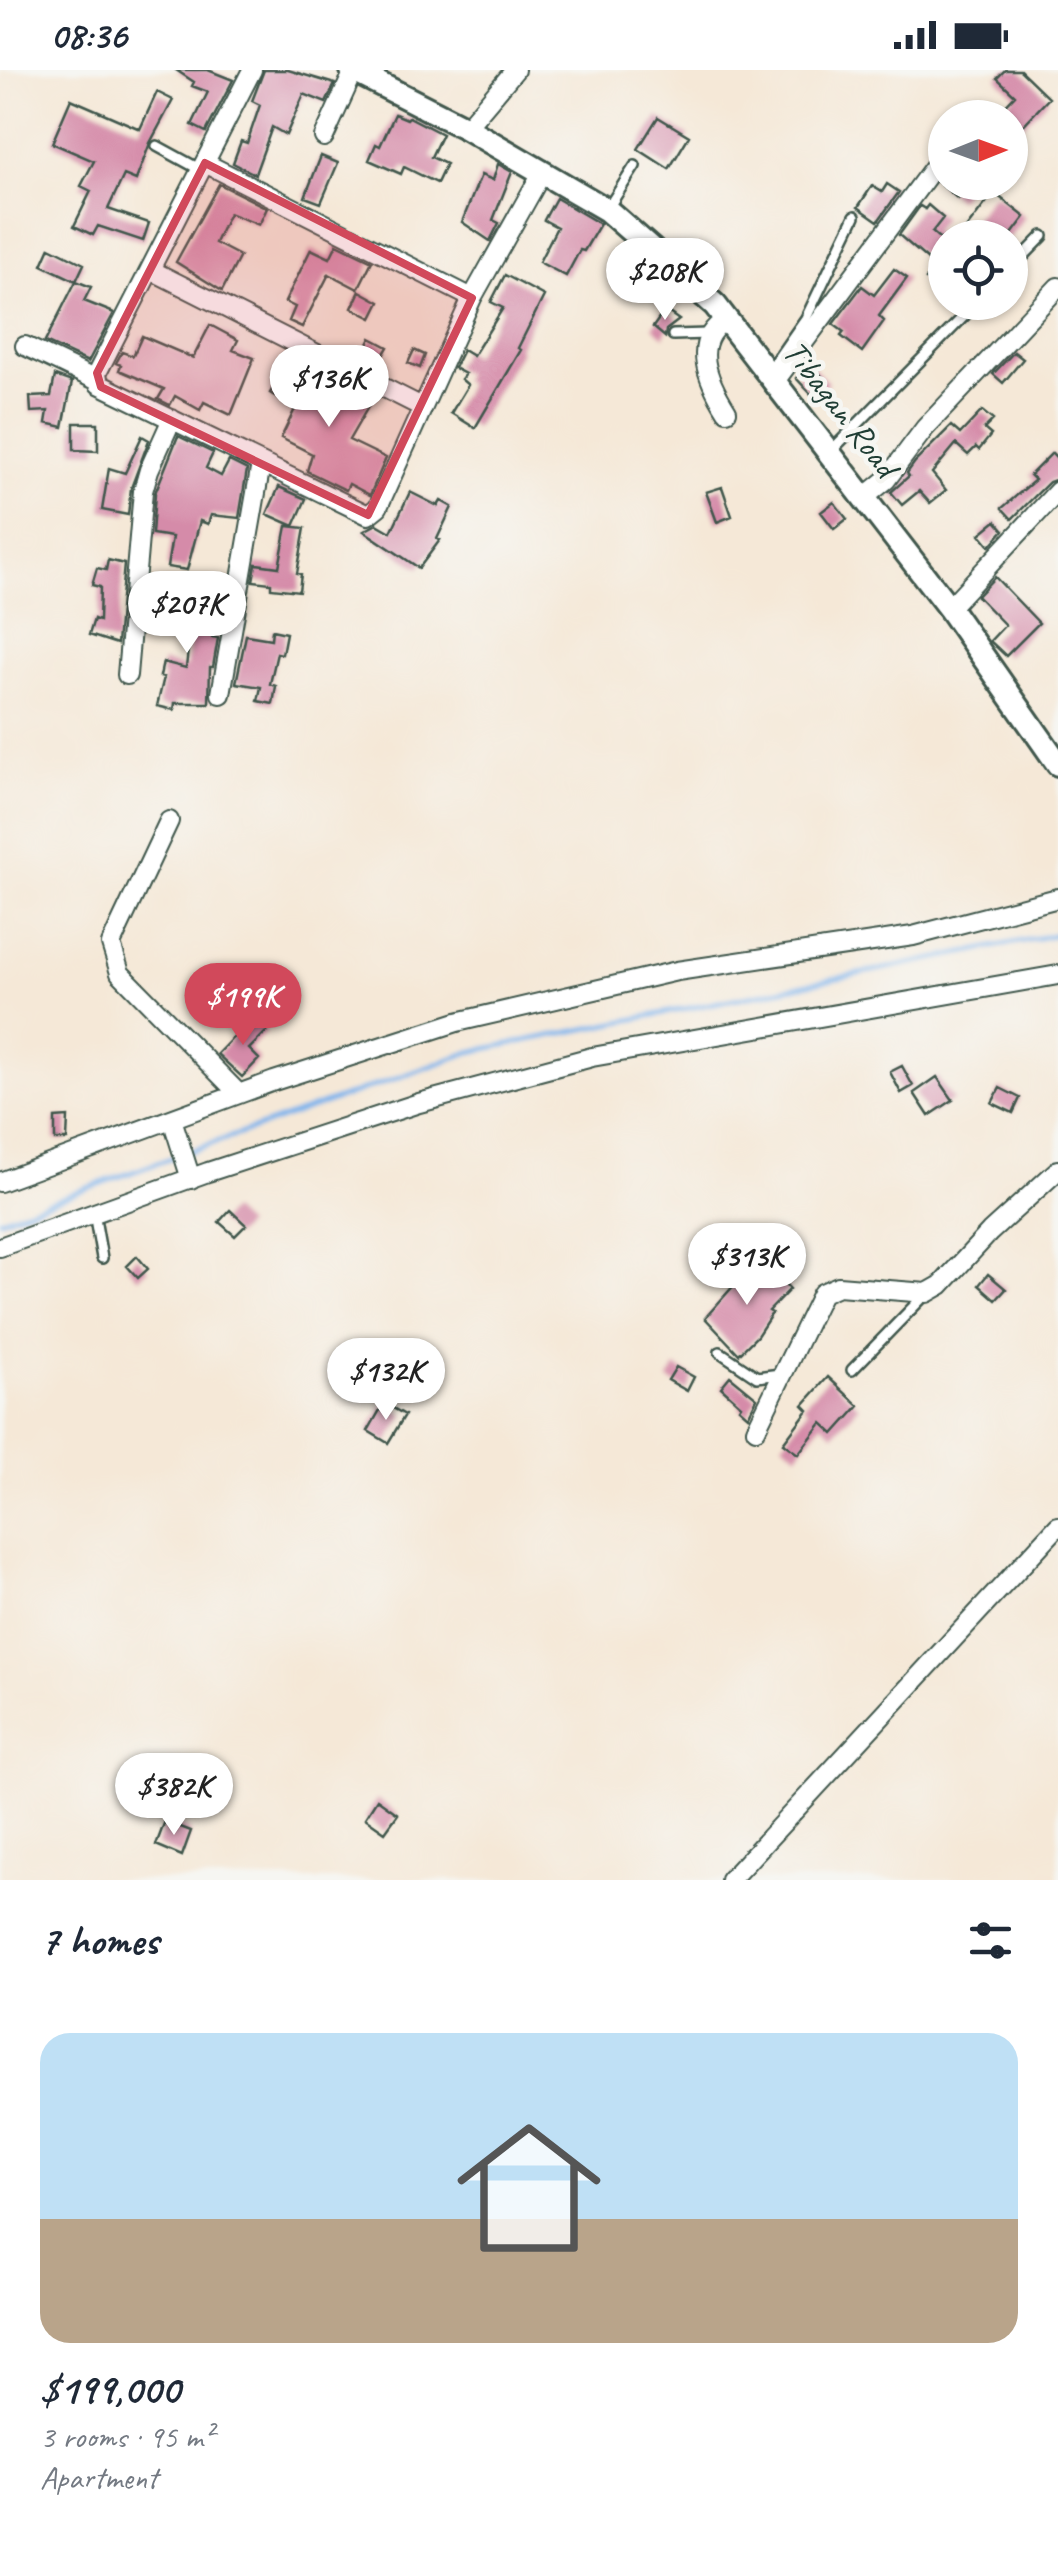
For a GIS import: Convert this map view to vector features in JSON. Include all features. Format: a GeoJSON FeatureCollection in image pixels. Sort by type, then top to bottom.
{"type":"FeatureCollection","features":[{"type":"Feature","properties":{"kind":"main road","name":"Tibagan Road"},"geometry":{"type":"LineString","coordinates":[[353,70],[385,76],[607,210],[727,319],[949,608],[1058,764]]}},
{"type":"Feature","properties":{"kind":"street"},"geometry":{"type":"LineString","coordinates":[[252,70],[97,373],[98,380],[101,388],[368,515],[378,507],[472,298],[543,171]]}},
{"type":"Feature","properties":{"kind":"street"},"geometry":{"type":"LineString","coordinates":[[324,137],[353,70]]}},
{"type":"Feature","properties":{"kind":"street"},"geometry":{"type":"LineString","coordinates":[[466,128],[515,70]]}},
{"type":"Feature","properties":{"kind":"street"},"geometry":{"type":"LineString","coordinates":[[203,167],[472,298]]}},
{"type":"Feature","properties":{"kind":"street"},"geometry":{"type":"LineString","coordinates":[[773,376],[928,174]]}},
{"type":"Feature","properties":{"kind":"street"},"geometry":{"type":"LineString","coordinates":[[151,270],[422,407]]}},
{"type":"Feature","properties":{"kind":"street"},"geometry":{"type":"LineString","coordinates":[[865,497],[886,480],[925,428],[1058,287]]}},
{"type":"Feature","properties":{"kind":"street"},"geometry":{"type":"LineString","coordinates":[[727,319],[708,334],[708,372],[727,411]]}},
{"type":"Feature","properties":{"kind":"street"},"geometry":{"type":"LineString","coordinates":[[25,346],[98,380]]}},
{"type":"Feature","properties":{"kind":"street"},"geometry":{"type":"LineString","coordinates":[[127,675],[144,490],[172,419]]}},
{"type":"Feature","properties":{"kind":"street"},"geometry":{"type":"LineString","coordinates":[[221,694],[237,635],[261,464]]}},
{"type":"Feature","properties":{"kind":"street"},"geometry":{"type":"LineString","coordinates":[[949,608],[1058,492]]}},
{"type":"Feature","properties":{"kind":"street"},"geometry":{"type":"LineString","coordinates":[[170,821],[111,944],[112,956],[120,972],[239,1094]]}},
{"type":"Feature","properties":{"kind":"street"},"geometry":{"type":"LineString","coordinates":[[0,1182],[173,1124],[239,1094],[457,1022],[677,971],[913,936],[1058,898]]}},
{"type":"Feature","properties":{"kind":"street"},"geometry":{"type":"LineString","coordinates":[[0,1247],[94,1214],[189,1173],[419,1103],[592,1057],[1058,975]]}},
{"type":"Feature","properties":{"kind":"street"},"geometry":{"type":"LineString","coordinates":[[173,1124],[189,1173]]}},
{"type":"Feature","properties":{"kind":"street"},"geometry":{"type":"LineString","coordinates":[[756,1429],[822,1292],[838,1286],[927,1293],[941,1285],[990,1232],[1058,1170]]}},
{"type":"Feature","properties":{"kind":"street"},"geometry":{"type":"LineString","coordinates":[[730,1880],[1058,1526]]}},
{"type":"Feature","properties":{"kind":"lane"},"geometry":{"type":"LineString","coordinates":[[158,146],[203,167]]}},
{"type":"Feature","properties":{"kind":"lane"},"geometry":{"type":"LineString","coordinates":[[607,210],[635,166]]}},
{"type":"Feature","properties":{"kind":"lane"},"geometry":{"type":"LineString","coordinates":[[773,376],[855,216]]}},
{"type":"Feature","properties":{"kind":"lane"},"geometry":{"type":"LineString","coordinates":[[1028,251],[1043,236]]}},
{"type":"Feature","properties":{"kind":"lane"},"geometry":{"type":"LineString","coordinates":[[830,452],[960,320]]}},
{"type":"Feature","properties":{"kind":"lane"},"geometry":{"type":"LineString","coordinates":[[673,335],[708,334]]}},
{"type":"Feature","properties":{"kind":"lane"},"geometry":{"type":"LineString","coordinates":[[94,1214],[102,1258]]}},
{"type":"Feature","properties":{"kind":"lane"},"geometry":{"type":"LineString","coordinates":[[852,1370],[927,1293]]}},
{"type":"Feature","properties":{"kind":"lane"},"geometry":{"type":"LineString","coordinates":[[720,1352],[757,1378],[782,1373]]}},
{"type":"Feature","properties":{"kind":"highlighted area"},"geometry":{"type":"Polygon","coordinates":[[[205,163],[472,298],[368,515],[101,387],[97,373],[205,163]]]}},
{"type":"Feature","properties":{"kind":"building"},"geometry":{"type":"Polygon","coordinates":[[[176,70],[208,70],[233,80],[206,132],[192,125],[208,92],[192,86],[194,82],[176,70]]]}},
{"type":"Feature","properties":{"kind":"building"},"geometry":{"type":"Polygon","coordinates":[[[264,70],[288,70],[335,84],[326,103],[304,94],[286,135],[272,127],[255,174],[233,163],[241,141],[247,143],[260,105],[252,101],[264,70]]]}},
{"type":"Feature","properties":{"kind":"building"},"geometry":{"type":"Polygon","coordinates":[[[1005,70],[1020,70],[1049,98],[1028,120],[1028,100],[1010,100],[1015,95],[997,78],[1005,70]]]}},
{"type":"Feature","properties":{"kind":"building"},"geometry":{"type":"Polygon","coordinates":[[[157,92],[173,100],[136,180],[124,175],[108,209],[149,223],[143,241],[98,226],[93,235],[74,226],[91,191],[81,186],[94,161],[52,143],[71,99],[140,129],[157,92]]]}},
{"type":"Feature","properties":{"kind":"building"},"geometry":{"type":"Polygon","coordinates":[[[395,114],[442,134],[431,157],[446,164],[437,183],[404,167],[401,174],[369,160],[395,114]]]}},
{"type":"Feature","properties":{"kind":"building"},"geometry":{"type":"Polygon","coordinates":[[[658,117],[689,136],[669,169],[638,149],[658,117]]]}},
{"type":"Feature","properties":{"kind":"building"},"geometry":{"type":"Polygon","coordinates":[[[321,156],[338,163],[321,203],[305,197],[321,156]]]}},
{"type":"Feature","properties":{"kind":"building"},"geometry":{"type":"Polygon","coordinates":[[[498,164],[512,172],[493,220],[499,223],[490,241],[462,222],[481,175],[493,180],[498,164]]]}},
{"type":"Feature","properties":{"kind":"building"},"geometry":{"type":"Polygon","coordinates":[[[219,184],[267,208],[259,225],[229,213],[215,243],[240,256],[222,291],[176,262],[219,184]]]}},
{"type":"Feature","properties":{"kind":"building"},"geometry":{"type":"Polygon","coordinates":[[[887,184],[899,192],[878,221],[858,207],[872,186],[882,192],[887,184]]]}},
{"type":"Feature","properties":{"kind":"building"},"geometry":{"type":"Polygon","coordinates":[[[556,198],[600,224],[566,276],[539,262],[557,227],[544,220],[556,198]]]}},
{"type":"Feature","properties":{"kind":"building"},"geometry":{"type":"Polygon","coordinates":[[[988,200],[1003,200],[1025,217],[1023,220],[973,220],[988,200]]]}},
{"type":"Feature","properties":{"kind":"building"},"geometry":{"type":"Polygon","coordinates":[[[928,205],[943,218],[928,220],[928,260],[899,235],[920,206],[925,209],[928,205]]]}},
{"type":"Feature","properties":{"kind":"building"},"geometry":{"type":"Polygon","coordinates":[[[337,244],[372,261],[358,289],[329,274],[302,327],[289,321],[295,307],[285,302],[311,249],[330,258],[337,244]]]}},
{"type":"Feature","properties":{"kind":"building"},"geometry":{"type":"Polygon","coordinates":[[[50,247],[84,264],[76,281],[42,265],[50,247]]]}},
{"type":"Feature","properties":{"kind":"building"},"geometry":{"type":"Polygon","coordinates":[[[894,269],[907,278],[879,316],[884,321],[862,352],[841,336],[844,332],[833,324],[862,286],[874,295],[894,269]]]}},
{"type":"Feature","properties":{"kind":"building"},"geometry":{"type":"Polygon","coordinates":[[[505,275],[544,296],[518,348],[521,350],[475,428],[451,413],[468,385],[461,379],[465,374],[454,368],[463,350],[473,356],[503,308],[491,302],[505,275]]]}},
{"type":"Feature","properties":{"kind":"building"},"geometry":{"type":"Polygon","coordinates":[[[76,281],[91,287],[84,301],[114,313],[88,362],[45,342],[76,281]]]}},
{"type":"Feature","properties":{"kind":"building"},"geometry":{"type":"Polygon","coordinates":[[[360,291],[380,302],[372,318],[352,308],[360,291]]]}},
{"type":"Feature","properties":{"kind":"building"},"geometry":{"type":"Polygon","coordinates":[[[665,310],[679,320],[666,330],[665,337],[653,327],[665,310]]]}},
{"type":"Feature","properties":{"kind":"building"},"geometry":{"type":"Polygon","coordinates":[[[210,325],[238,340],[233,350],[254,358],[231,415],[204,402],[200,410],[175,396],[170,405],[158,399],[164,389],[119,370],[121,365],[116,363],[122,352],[133,356],[142,336],[193,358],[210,325]]]}},
{"type":"Feature","properties":{"kind":"building"},"geometry":{"type":"Polygon","coordinates":[[[371,338],[388,347],[375,369],[360,361],[371,338]]]}},
{"type":"Feature","properties":{"kind":"building"},"geometry":{"type":"Polygon","coordinates":[[[414,350],[425,355],[420,368],[408,363],[414,350]]]}},
{"type":"Feature","properties":{"kind":"building"},"geometry":{"type":"Polygon","coordinates":[[[1014,352],[1023,359],[1003,383],[993,374],[1014,352]]]}},
{"type":"Feature","properties":{"kind":"building"},"geometry":{"type":"Polygon","coordinates":[[[811,364],[828,383],[813,396],[796,378],[811,364]]]}},
{"type":"Feature","properties":{"kind":"building"},"geometry":{"type":"Polygon","coordinates":[[[287,365],[312,380],[316,375],[341,392],[347,384],[372,400],[349,440],[386,458],[370,495],[349,484],[346,490],[307,471],[312,454],[281,438],[295,409],[270,393],[287,365]]]}},
{"type":"Feature","properties":{"kind":"building"},"geometry":{"type":"Polygon","coordinates":[[[55,376],[72,382],[63,427],[46,423],[48,411],[31,412],[30,397],[51,396],[55,376]]]}},
{"type":"Feature","properties":{"kind":"building"},"geometry":{"type":"Polygon","coordinates":[[[982,411],[993,420],[984,429],[991,435],[979,450],[976,447],[968,455],[956,444],[932,473],[946,490],[930,503],[919,491],[902,505],[891,492],[909,476],[907,473],[915,462],[951,426],[960,434],[982,411]]]}},
{"type":"Feature","properties":{"kind":"building"},"geometry":{"type":"Polygon","coordinates":[[[74,423],[98,423],[98,451],[74,450],[74,423]]]}},
{"type":"Feature","properties":{"kind":"building"},"geometry":{"type":"Polygon","coordinates":[[[142,436],[149,440],[131,488],[128,515],[102,510],[109,468],[125,473],[142,436]]]}},
{"type":"Feature","properties":{"kind":"building"},"geometry":{"type":"Polygon","coordinates":[[[178,436],[213,453],[206,468],[221,476],[229,461],[247,470],[239,518],[211,515],[208,524],[200,521],[187,570],[167,567],[172,537],[152,534],[155,493],[178,436]]]}},
{"type":"Feature","properties":{"kind":"building"},"geometry":{"type":"Polygon","coordinates":[[[1052,453],[1058,459],[1058,479],[1049,482],[1012,519],[1002,508],[1035,480],[1030,475],[1052,453]]]}},
{"type":"Feature","properties":{"kind":"building"},"geometry":{"type":"Polygon","coordinates":[[[279,487],[306,499],[294,526],[267,514],[279,487]]]}},
{"type":"Feature","properties":{"kind":"building"},"geometry":{"type":"Polygon","coordinates":[[[722,487],[732,516],[717,522],[706,492],[722,487]]]}},
{"type":"Feature","properties":{"kind":"building"},"geometry":{"type":"Polygon","coordinates":[[[410,492],[438,506],[441,501],[452,507],[437,539],[440,540],[419,568],[364,531],[377,524],[391,532],[410,492]]]}},
{"type":"Feature","properties":{"kind":"building"},"geometry":{"type":"Polygon","coordinates":[[[834,502],[847,519],[834,529],[821,512],[834,502]]]}},
{"type":"Feature","properties":{"kind":"building"},"geometry":{"type":"Polygon","coordinates":[[[996,521],[1004,530],[990,546],[980,534],[996,521]]]}},
{"type":"Feature","properties":{"kind":"building"},"geometry":{"type":"Polygon","coordinates":[[[287,526],[305,528],[297,573],[301,574],[299,591],[271,588],[271,583],[253,581],[256,564],[279,567],[287,526]]]}},
{"type":"Feature","properties":{"kind":"building"},"geometry":{"type":"Polygon","coordinates":[[[108,560],[124,564],[117,644],[89,635],[94,619],[99,621],[100,587],[92,585],[97,568],[106,570],[108,560]]]}},
{"type":"Feature","properties":{"kind":"building"},"geometry":{"type":"Polygon","coordinates":[[[995,577],[1039,623],[1006,656],[990,641],[1005,625],[977,596],[995,577]]]}},
{"type":"Feature","properties":{"kind":"building"},"geometry":{"type":"Polygon","coordinates":[[[146,598],[177,602],[176,609],[213,610],[212,637],[218,638],[210,667],[209,703],[175,703],[174,710],[157,706],[164,677],[160,676],[163,662],[186,668],[191,622],[145,615],[146,598]]]}},
{"type":"Feature","properties":{"kind":"building"},"geometry":{"type":"Polygon","coordinates":[[[272,630],[286,633],[270,684],[276,686],[273,704],[258,701],[261,687],[236,683],[246,635],[271,639],[272,630]]]}},
{"type":"Feature","properties":{"kind":"building"},"geometry":{"type":"Polygon","coordinates":[[[253,1017],[267,1031],[249,1049],[259,1059],[242,1077],[217,1054],[253,1017]]]}},
{"type":"Feature","properties":{"kind":"building"},"geometry":{"type":"Polygon","coordinates":[[[902,1066],[913,1086],[901,1093],[890,1072],[902,1066]]]}},
{"type":"Feature","properties":{"kind":"building"},"geometry":{"type":"Polygon","coordinates":[[[937,1077],[953,1100],[929,1116],[914,1093],[937,1077]]]}},
{"type":"Feature","properties":{"kind":"building"},"geometry":{"type":"Polygon","coordinates":[[[1000,1088],[1020,1098],[1013,1113],[992,1103],[1000,1088]]]}},
{"type":"Feature","properties":{"kind":"building"},"geometry":{"type":"Polygon","coordinates":[[[68,1117],[67,1140],[55,1140],[55,1118],[68,1117]]]}},
{"type":"Feature","properties":{"kind":"building"},"geometry":{"type":"Polygon","coordinates":[[[230,1210],[246,1225],[235,1236],[219,1222],[230,1210]]]}},
{"type":"Feature","properties":{"kind":"building"},"geometry":{"type":"Polygon","coordinates":[[[137,1256],[148,1269],[138,1278],[127,1266],[137,1256]]]}},
{"type":"Feature","properties":{"kind":"building"},"geometry":{"type":"Polygon","coordinates":[[[753,1264],[775,1281],[778,1277],[790,1289],[769,1311],[772,1313],[757,1336],[739,1354],[705,1318],[753,1264]]]}},
{"type":"Feature","properties":{"kind":"building"},"geometry":{"type":"Polygon","coordinates":[[[988,1274],[1006,1289],[996,1300],[979,1285],[988,1274]]]}},
{"type":"Feature","properties":{"kind":"building"},"geometry":{"type":"Polygon","coordinates":[[[676,1367],[694,1377],[687,1391],[668,1380],[676,1367]]]}},
{"type":"Feature","properties":{"kind":"building"},"geometry":{"type":"Polygon","coordinates":[[[730,1376],[757,1398],[748,1416],[721,1387],[730,1376]]]}},
{"type":"Feature","properties":{"kind":"building"},"geometry":{"type":"Polygon","coordinates":[[[828,1377],[859,1406],[834,1434],[822,1423],[798,1454],[783,1443],[808,1410],[803,1405],[828,1377]]]}},
{"type":"Feature","properties":{"kind":"building"},"geometry":{"type":"Polygon","coordinates":[[[384,1403],[405,1415],[388,1443],[368,1431],[384,1403]]]}},
{"type":"Feature","properties":{"kind":"building"},"geometry":{"type":"Polygon","coordinates":[[[377,1799],[398,1814],[385,1832],[365,1818],[377,1799]]]}},
{"type":"Feature","properties":{"kind":"building"},"geometry":{"type":"Polygon","coordinates":[[[165,1821],[191,1831],[182,1856],[156,1845],[165,1821]]]}},
{"type":"Feature","properties":{"kind":"waterway"},"geometry":{"type":"LineString","coordinates":[[0,1219],[470,1052],[1058,934]]}}]}
